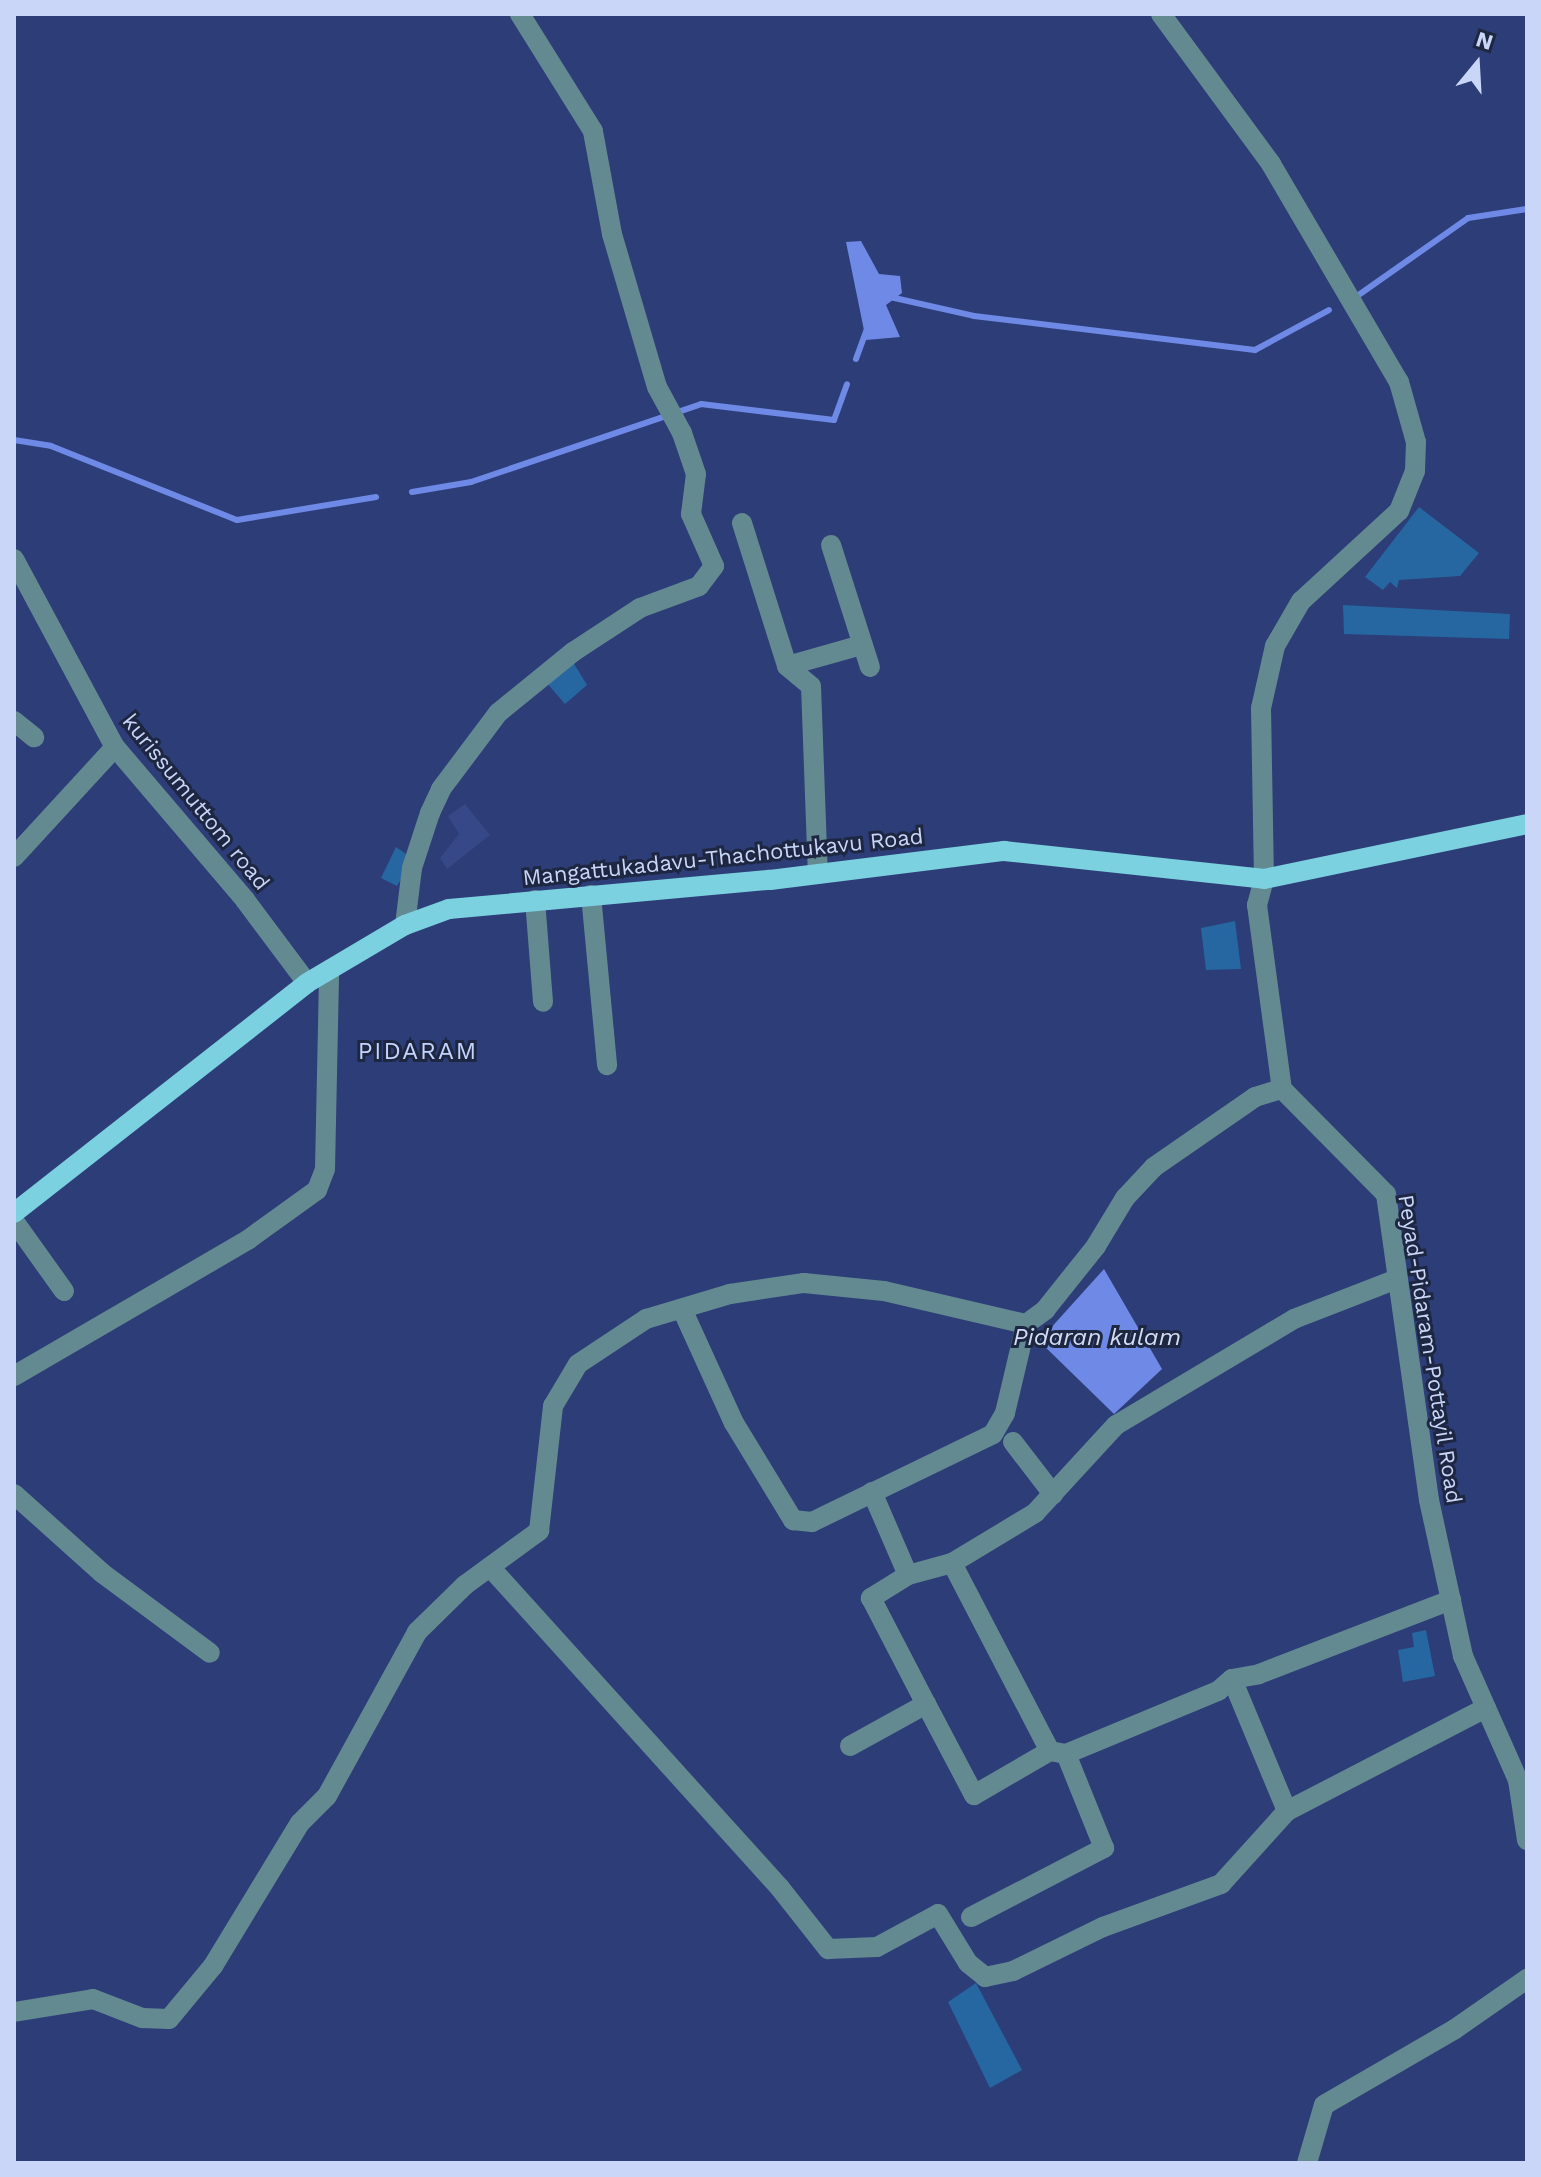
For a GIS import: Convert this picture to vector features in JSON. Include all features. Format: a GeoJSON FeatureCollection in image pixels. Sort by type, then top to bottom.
{"type":"FeatureCollection","features":[{"type":"Feature","properties":{"kind":"main road","name":"Mangattukadavu-Thachottukavu Road"},"geometry":{"type":"LineString","coordinates":[[14,1213],[307,983],[405,925],[449,909],[818,874],[1004,851],[1264,879],[1527,824]]}},
{"type":"Feature","properties":{"kind":"street"},"geometry":{"type":"LineString","coordinates":[[405,925],[412,868],[430,813],[441,789],[498,713],[573,652],[640,608],[699,586],[714,566],[691,514],[696,474],[682,433],[662,396],[612,234],[593,131],[520,14]]}},
{"type":"Feature","properties":{"kind":"street"},"geometry":{"type":"LineString","coordinates":[[682,1309],[734,1423],[793,1520],[812,1522],[993,1434],[1005,1413],[1026,1324],[1054,1299],[1096,1246],[1125,1198],[1154,1167],[1255,1097],[1282,1089],[1257,905],[1264,879],[1259,741],[1275,646],[1301,601],[1399,511],[1415,471],[1416,442],[1399,382],[1271,164],[1161,14]]}},
{"type":"Feature","properties":{"kind":"street"},"geometry":{"type":"LineString","coordinates":[[742,523],[787,666],[811,686],[818,874]]}},
{"type":"Feature","properties":{"kind":"street"},"geometry":{"type":"LineString","coordinates":[[831,545],[870,667]]}},
{"type":"Feature","properties":{"kind":"street","name":"kurissumuttom road"},"geometry":{"type":"LineString","coordinates":[[14,559],[115,747],[245,900],[307,983]]}},
{"type":"Feature","properties":{"kind":"street"},"geometry":{"type":"LineString","coordinates":[[787,666],[861,645]]}},
{"type":"Feature","properties":{"kind":"street"},"geometry":{"type":"LineString","coordinates":[[14,721],[34,737]]}},
{"type":"Feature","properties":{"kind":"street"},"geometry":{"type":"LineString","coordinates":[[14,857],[115,747]]}},
{"type":"Feature","properties":{"kind":"street"},"geometry":{"type":"LineString","coordinates":[[591,895],[607,1065]]}},
{"type":"Feature","properties":{"kind":"street"},"geometry":{"type":"LineString","coordinates":[[535,900],[543,1002]]}},
{"type":"Feature","properties":{"kind":"street"},"geometry":{"type":"LineString","coordinates":[[14,1376],[249,1239],[317,1190],[325,1169],[329,970]]}},
{"type":"Feature","properties":{"kind":"street","name":"Peyad-Pidaram-Pottayil Road"},"geometry":{"type":"LineString","coordinates":[[1282,1089],[1386,1194],[1429,1500],[1463,1656],[1486,1708],[1520,1769],[1527,1840]]}},
{"type":"Feature","properties":{"kind":"street"},"geometry":{"type":"LineString","coordinates":[[14,1221],[64,1291]]}},
{"type":"Feature","properties":{"kind":"street"},"geometry":{"type":"LineString","coordinates":[[1397,1279],[1294,1319],[1116,1425],[1035,1513],[952,1563],[908,1575],[871,1598],[974,1795],[1058,1753],[1218,1691],[1232,1679],[1259,1674],[1451,1600]]}},
{"type":"Feature","properties":{"kind":"street"},"geometry":{"type":"LineString","coordinates":[[14,2012],[93,1999],[142,2018],[169,2019],[213,1966],[300,1823],[327,1796],[417,1632],[490,1567],[539,1531],[553,1406],[578,1364],[646,1319],[730,1294],[804,1283],[884,1291],[1026,1324]]}},
{"type":"Feature","properties":{"kind":"street"},"geometry":{"type":"LineString","coordinates":[[1013,1442],[1053,1494]]}},
{"type":"Feature","properties":{"kind":"street"},"geometry":{"type":"LineString","coordinates":[[872,1492],[908,1575]]}},
{"type":"Feature","properties":{"kind":"street"},"geometry":{"type":"LineString","coordinates":[[14,1494],[102,1573],[210,1653]]}},
{"type":"Feature","properties":{"kind":"street"},"geometry":{"type":"LineString","coordinates":[[952,1563],[1058,1753],[1104,1848],[971,1917]]}},
{"type":"Feature","properties":{"kind":"street"},"geometry":{"type":"LineString","coordinates":[[490,1567],[780,1888],[828,1949],[877,1947],[938,1914],[968,1963],[985,1977],[1013,1971],[1103,1927],[1221,1884],[1287,1811],[1486,1708]]}},
{"type":"Feature","properties":{"kind":"street"},"geometry":{"type":"LineString","coordinates":[[1232,1679],[1287,1811]]}},
{"type":"Feature","properties":{"kind":"street"},"geometry":{"type":"LineString","coordinates":[[850,1746],[926,1704]]}},
{"type":"Feature","properties":{"kind":"street"},"geometry":{"type":"LineString","coordinates":[[1307,2163],[1324,2105],[1455,2029],[1527,1979]]}},
{"type":"Feature","properties":{"kind":"shaded area"},"geometry":{"type":"Polygon","coordinates":[[[465,804],[490,835],[447,869],[440,858],[459,834],[448,816],[465,804]]]}},
{"type":"Feature","properties":{"kind":"water"},"geometry":{"type":"Polygon","coordinates":[[[861,241],[879,274],[900,276],[902,293],[886,305],[900,337],[866,340],[846,242],[861,241]]]}},
{"type":"Feature","properties":{"kind":"water","name":"Pidaran kulam"},"geometry":{"type":"Polygon","coordinates":[[[1104,1269],[1162,1369],[1114,1414],[1039,1341],[1104,1269]]]}},
{"type":"Feature","properties":{"kind":"building"},"geometry":{"type":"Polygon","coordinates":[[[1419,507],[1479,553],[1460,576],[1399,580],[1397,588],[1390,582],[1383,590],[1365,577],[1419,507]]]}},
{"type":"Feature","properties":{"kind":"building"},"geometry":{"type":"Polygon","coordinates":[[[1343,605],[1510,614],[1509,639],[1344,634],[1343,605]]]}},
{"type":"Feature","properties":{"kind":"building"},"geometry":{"type":"Polygon","coordinates":[[[573,662],[587,685],[565,704],[546,682],[573,662]]]}},
{"type":"Feature","properties":{"kind":"building"},"geometry":{"type":"Polygon","coordinates":[[[396,847],[413,859],[397,886],[381,878],[396,847]]]}},
{"type":"Feature","properties":{"kind":"building"},"geometry":{"type":"Polygon","coordinates":[[[1235,921],[1241,969],[1206,970],[1201,928],[1235,921]]]}},
{"type":"Feature","properties":{"kind":"building"},"geometry":{"type":"Polygon","coordinates":[[[1426,1630],[1435,1676],[1403,1682],[1398,1650],[1414,1647],[1412,1633],[1426,1630]]]}},
{"type":"Feature","properties":{"kind":"building"},"geometry":{"type":"Polygon","coordinates":[[[976,1983],[1022,2070],[990,2088],[948,2002],[976,1983]]]}},
{"type":"Feature","properties":{"kind":"waterway"},"geometry":{"type":"LineString","coordinates":[[1360,294],[1468,218],[1527,209]]}},
{"type":"Feature","properties":{"kind":"waterway"},"geometry":{"type":"LineString","coordinates":[[890,297],[974,316],[1255,350],[1329,310]]}},
{"type":"Feature","properties":{"kind":"waterway"},"geometry":{"type":"LineString","coordinates":[[856,359],[867,328]]}},
{"type":"Feature","properties":{"kind":"waterway"},"geometry":{"type":"LineString","coordinates":[[412,492],[471,482],[701,404],[834,420],[847,384]]}},
{"type":"Feature","properties":{"kind":"waterway"},"geometry":{"type":"LineString","coordinates":[[14,440],[51,446],[237,520],[376,497]]}},
{"type":"Feature","properties":{"kind":"district","name":"PIDARAM"},"geometry":{"type":"Point","coordinates":[418,1052]}}]}
